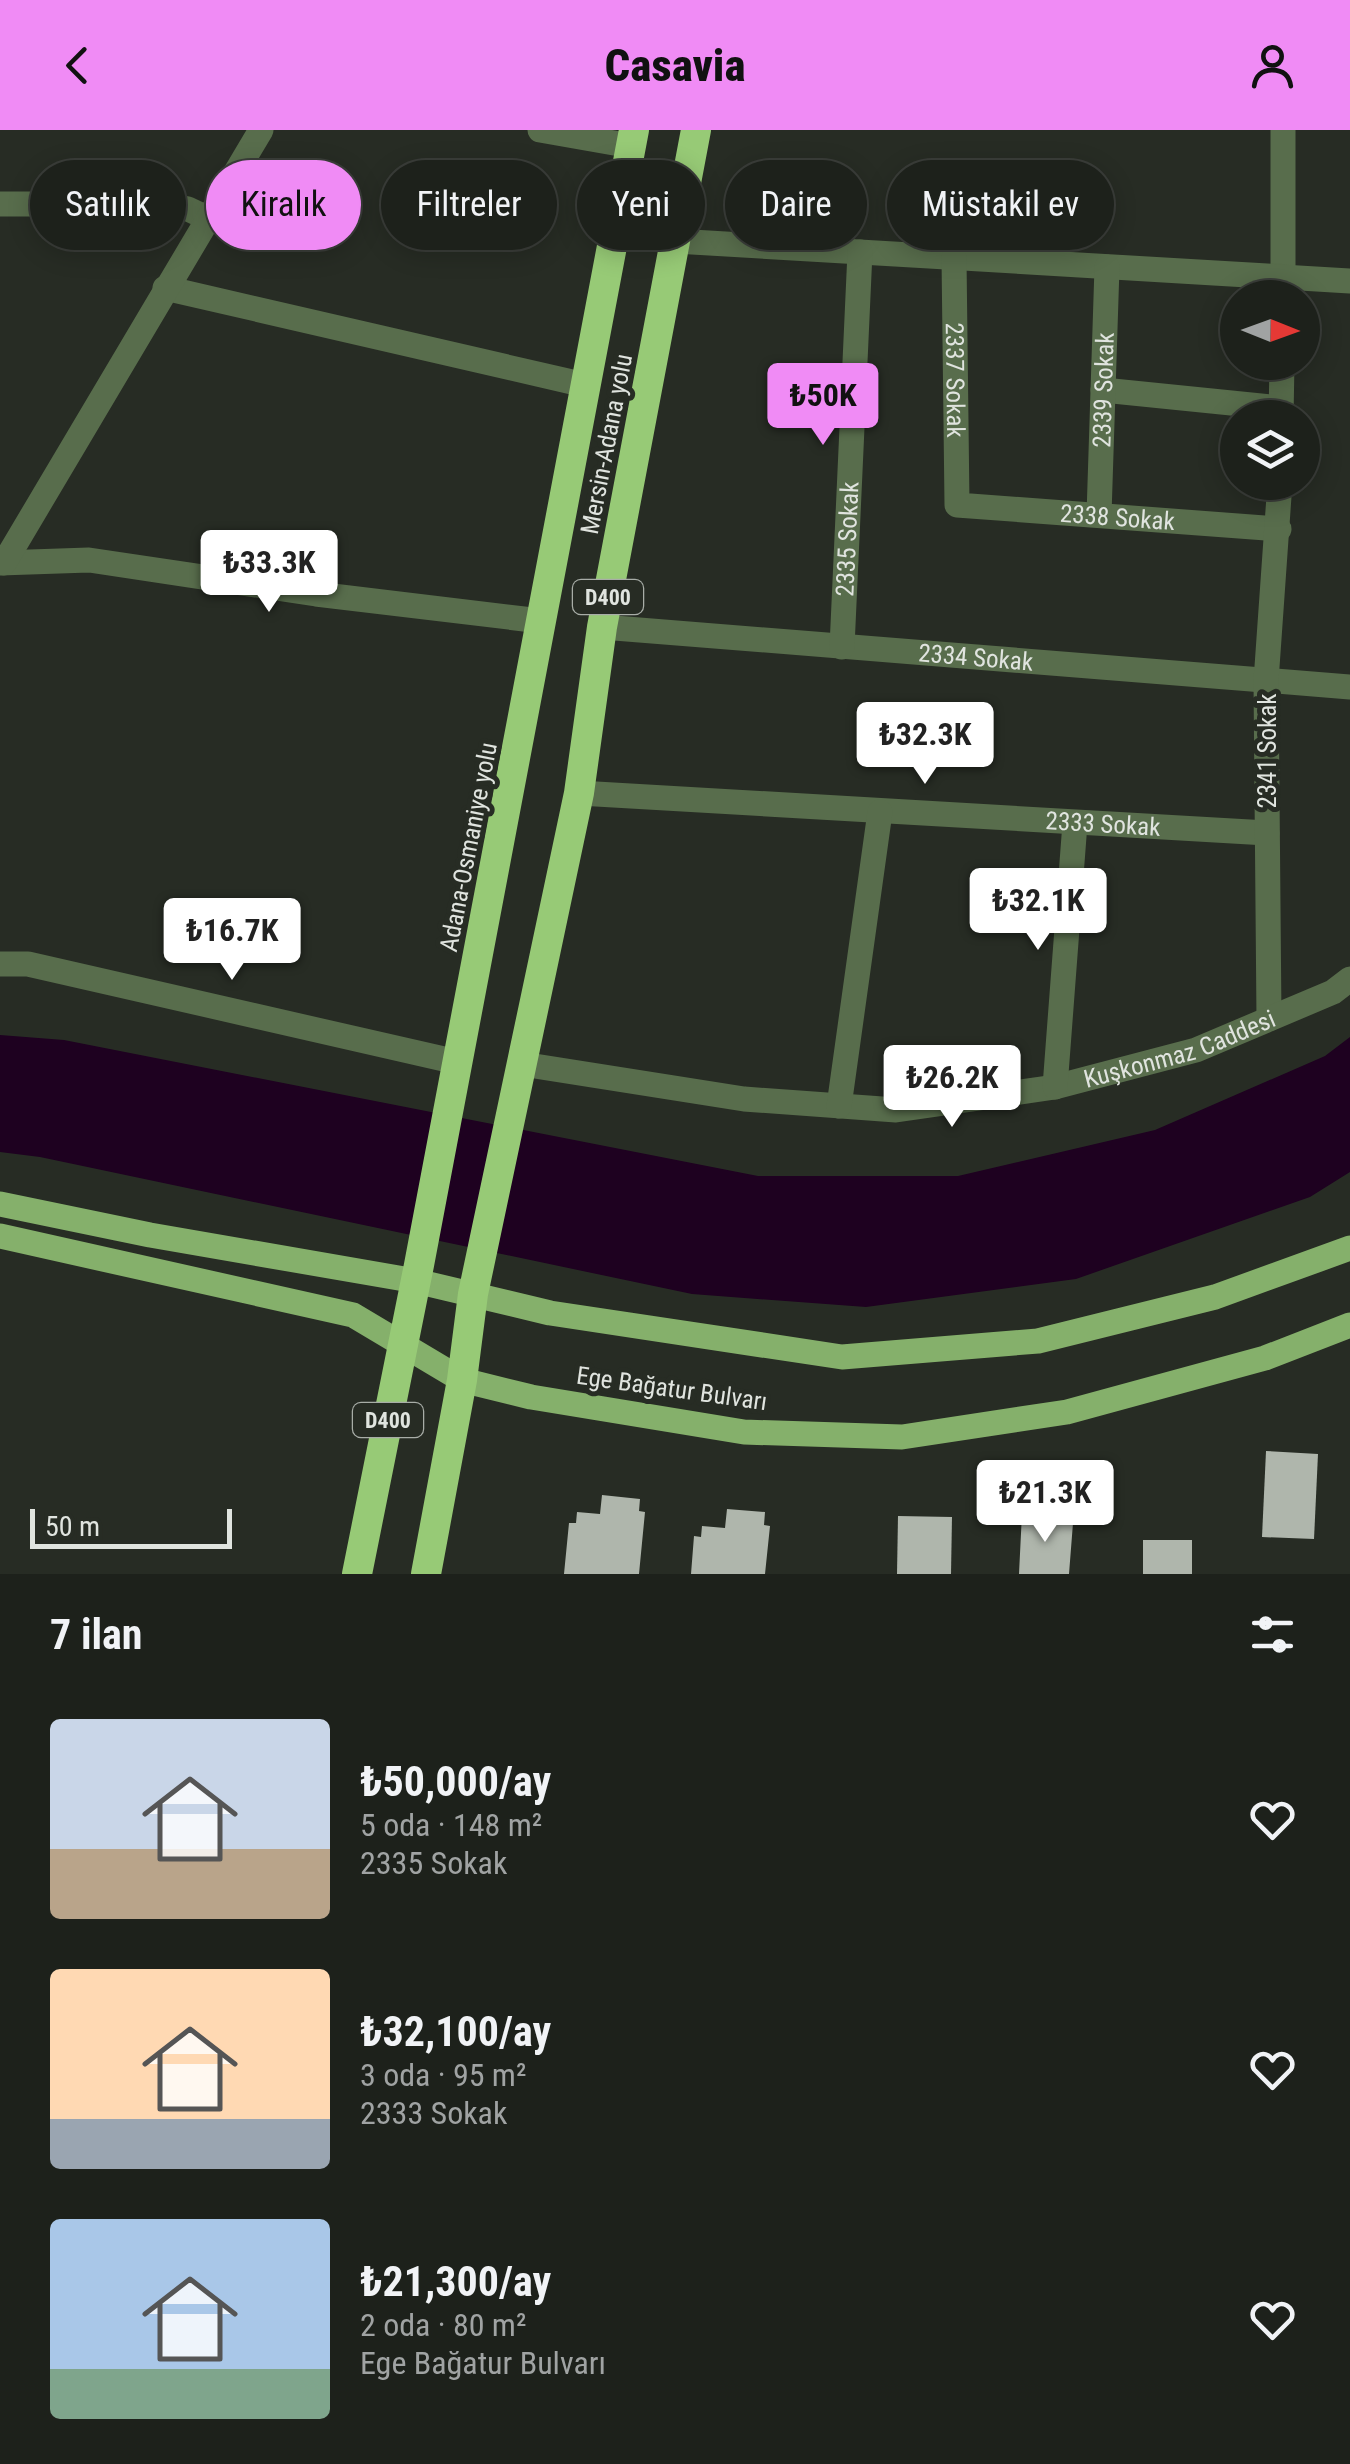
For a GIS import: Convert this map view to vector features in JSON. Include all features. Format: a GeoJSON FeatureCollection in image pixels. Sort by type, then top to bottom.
{"type":"FeatureCollection","features":[{"type":"Feature","properties":{"kind":"highway","name":"Mersin-Adana yolu"},"geometry":{"type":"LineString","coordinates":[[690,160],[696,130]]}},
{"type":"Feature","properties":{"kind":"highway","name":"Adana-Osmaniye yolu"},"geometry":{"type":"LineString","coordinates":[[357,1574],[418,1273],[632,138]]}},
{"type":"Feature","properties":{"kind":"highway","name":"Mersin-Adana yolu"},"geometry":{"type":"LineString","coordinates":[[522,1064],[579,793],[602,627],[673,250]]}},
{"type":"Feature","properties":{"kind":"highway","name":"D400"},"geometry":{"type":"LineString","coordinates":[[426,1574],[462,1380],[475,1285],[522,1064]]}},
{"type":"Feature","properties":{"kind":"main road"},"geometry":{"type":"LineString","coordinates":[[0,1204],[150,1235],[418,1273],[475,1285],[550,1313],[842,1356],[1038,1341],[1215,1297],[1350,1248]]}},
{"type":"Feature","properties":{"kind":"main road","name":"Ege Bağatur Bulvarı"},"geometry":{"type":"LineString","coordinates":[[0,1236],[353,1315],[462,1380],[531,1398],[744,1432],[902,1437],[1067,1412],[1265,1358],[1350,1325]]}},
{"type":"Feature","properties":{"kind":"street"},"geometry":{"type":"LineString","coordinates":[[243,160],[261,130]]}},
{"type":"Feature","properties":{"kind":"street"},"geometry":{"type":"LineString","coordinates":[[540,130],[632,138]]}},
{"type":"Feature","properties":{"kind":"street"},"geometry":{"type":"LineString","coordinates":[[1282,130],[1283,280]]}},
{"type":"Feature","properties":{"kind":"street"},"geometry":{"type":"LineString","coordinates":[[0,204],[163,204],[206,218]]}},
{"type":"Feature","properties":{"kind":"street"},"geometry":{"type":"LineString","coordinates":[[2,563],[206,220]]}},
{"type":"Feature","properties":{"kind":"street"},"geometry":{"type":"LineString","coordinates":[[705,243],[1107,267],[1221,280]]}},
{"type":"Feature","properties":{"kind":"street","name":"2335 Sokak"},"geometry":{"type":"LineString","coordinates":[[842,648],[860,252]]}},
{"type":"Feature","properties":{"kind":"street","name":"2337 Sokak"},"geometry":{"type":"LineString","coordinates":[[954,258],[957,505]]}},
{"type":"Feature","properties":{"kind":"street","name":"2339 Sokak"},"geometry":{"type":"LineString","coordinates":[[1099,516],[1107,267]]}},
{"type":"Feature","properties":{"kind":"street"},"geometry":{"type":"LineString","coordinates":[[1320,284],[1350,281]]}},
{"type":"Feature","properties":{"kind":"street"},"geometry":{"type":"LineString","coordinates":[[164,288],[585,386]]}},
{"type":"Feature","properties":{"kind":"street"},"geometry":{"type":"LineString","coordinates":[[1103,390],[1220,405]]}},
{"type":"Feature","properties":{"kind":"street","name":"2341 Sokak"},"geometry":{"type":"LineString","coordinates":[[1268,1019],[1266,681],[1280,500]]}},
{"type":"Feature","properties":{"kind":"street","name":"2338 Sokak"},"geometry":{"type":"LineString","coordinates":[[957,505],[1279,530]]}},
{"type":"Feature","properties":{"kind":"street"},"geometry":{"type":"LineString","coordinates":[[2,563],[89,560],[316,594],[541,621]]}},
{"type":"Feature","properties":{"kind":"street","name":"2334 Sokak"},"geometry":{"type":"LineString","coordinates":[[602,627],[1350,687]]}},
{"type":"Feature","properties":{"kind":"street","name":"2333 Sokak"},"geometry":{"type":"LineString","coordinates":[[579,793],[1267,834]]}},
{"type":"Feature","properties":{"kind":"street"},"geometry":{"type":"LineString","coordinates":[[839,1106],[880,812]]}},
{"type":"Feature","properties":{"kind":"street"},"geometry":{"type":"LineString","coordinates":[[1055,1087],[1076,822]]}},
{"type":"Feature","properties":{"kind":"street"},"geometry":{"type":"LineString","coordinates":[[0,964],[28,964],[457,1062]]}},
{"type":"Feature","properties":{"kind":"street","name":"Kuşkonmaz Caddesi"},"geometry":{"type":"LineString","coordinates":[[522,1064],[744,1099],[896,1110],[1055,1087],[1196,1050],[1333,992],[1350,979]]}},
{"type":"Feature","properties":{"kind":"shaded area"},"geometry":{"type":"Polygon","coordinates":[[[0,1035],[64,1040],[758,1176],[958,1176],[1155,1130],[1325,1056],[1350,1037],[1350,1172],[1310,1197],[1076,1279],[866,1307],[692,1294],[40,1157],[0,1152],[0,1035]]]}},
{"type":"Feature","properties":{"kind":"building"},"geometry":{"type":"Polygon","coordinates":[[[1266,1451],[1318,1454],[1314,1539],[1262,1537],[1266,1451]]]}},
{"type":"Feature","properties":{"kind":"building"},"geometry":{"type":"Polygon","coordinates":[[[602,1495],[640,1499],[639,1511],[645,1512],[639,1574],[564,1574],[569,1523],[576,1523],[577,1512],[600,1514],[602,1495]]]}},
{"type":"Feature","properties":{"kind":"building"},"geometry":{"type":"Polygon","coordinates":[[[727,1509],[765,1512],[764,1525],[770,1526],[765,1574],[691,1574],[694,1536],[701,1537],[702,1526],[725,1528],[727,1509]]]}},
{"type":"Feature","properties":{"kind":"building"},"geometry":{"type":"Polygon","coordinates":[[[1022,1513],[1059,1516],[1059,1522],[1073,1523],[1069,1574],[1019,1574],[1022,1513]]]}},
{"type":"Feature","properties":{"kind":"building"},"geometry":{"type":"Polygon","coordinates":[[[898,1516],[952,1517],[951,1574],[897,1574],[898,1516]]]}},
{"type":"Feature","properties":{"kind":"building"},"geometry":{"type":"Polygon","coordinates":[[[1143,1540],[1192,1540],[1192,1574],[1143,1574],[1143,1540]]]}}]}
